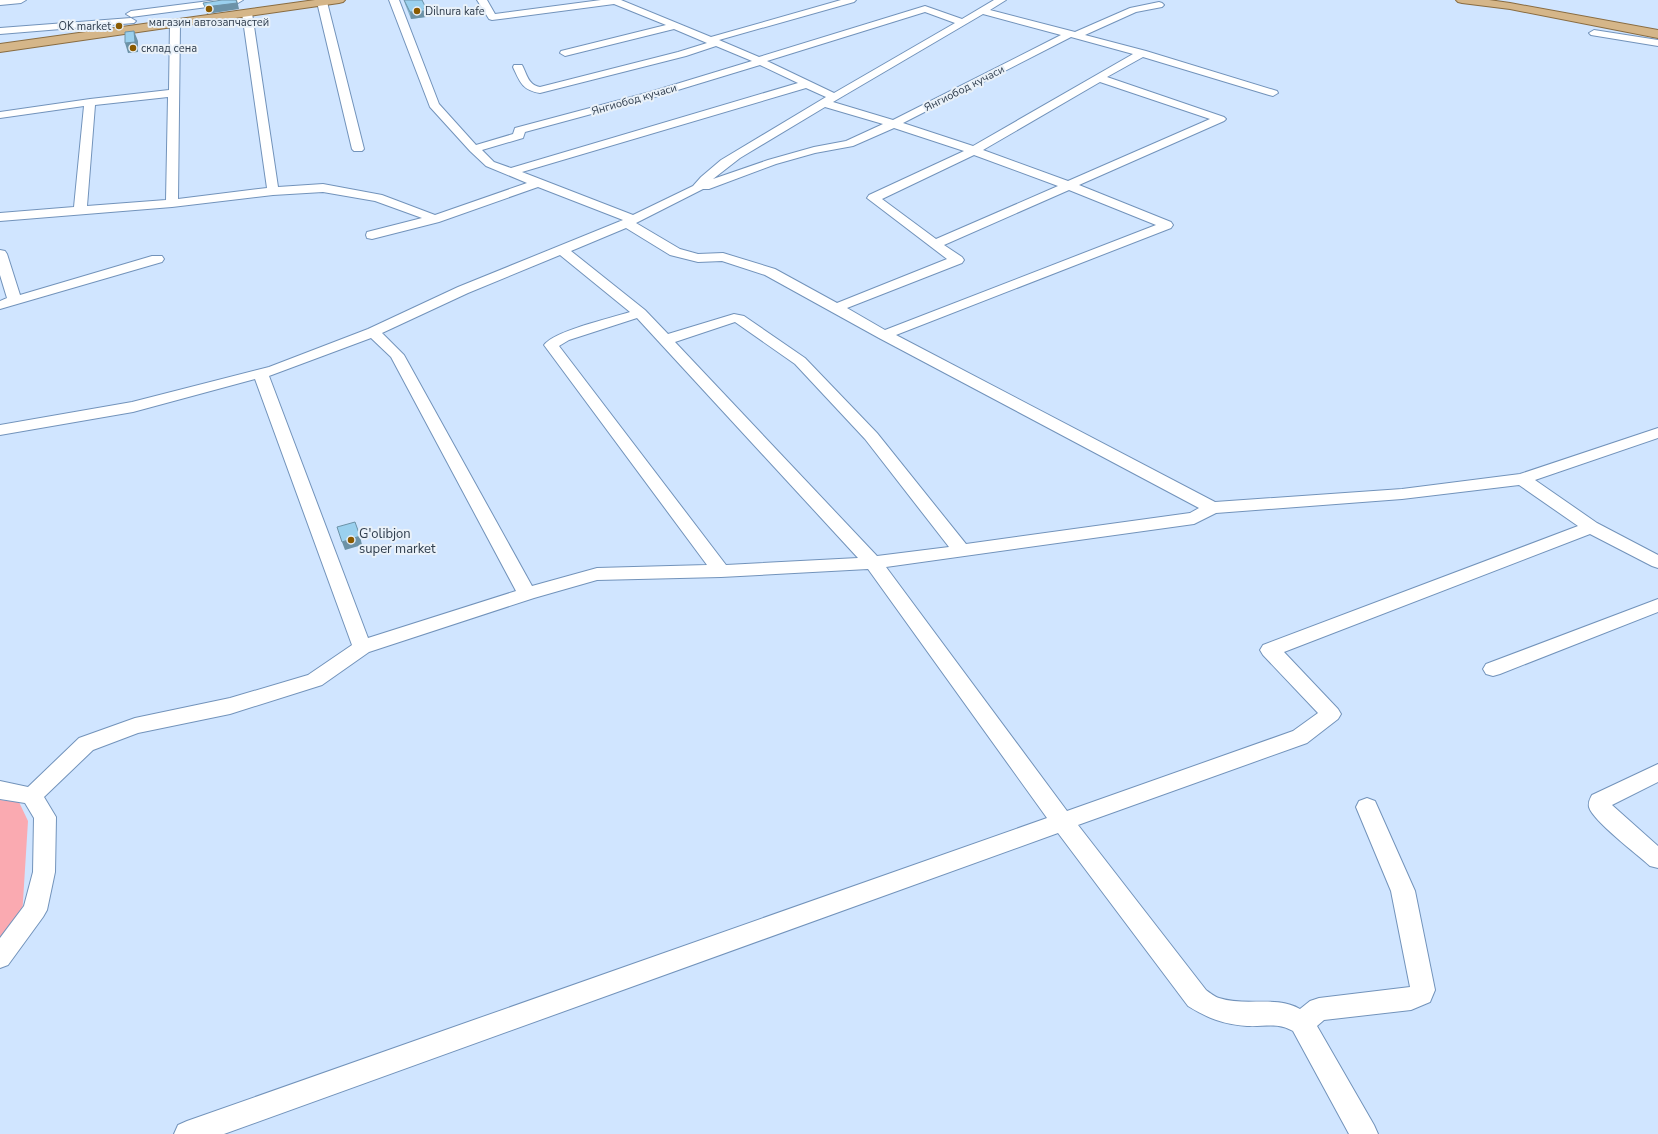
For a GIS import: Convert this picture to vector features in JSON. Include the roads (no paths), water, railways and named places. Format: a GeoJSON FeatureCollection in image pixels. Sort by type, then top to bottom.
{"type":"FeatureCollection","features":[{"type":"Feature","properties":{"kind":"main road"},"geometry":{"type":"LineString","coordinates":[[0,48],[131,18],[175,23],[339,0]]}},
{"type":"Feature","properties":{"kind":"main road"},"geometry":{"type":"LineString","coordinates":[[1462,0],[1510,6],[1658,34]]}},
{"type":"Feature","properties":{"kind":"street"},"geometry":{"type":"LineString","coordinates":[[0,2],[21,0]]}},
{"type":"Feature","properties":{"kind":"street"},"geometry":{"type":"LineString","coordinates":[[0,31],[131,18],[238,0]]}},
{"type":"Feature","properties":{"kind":"street"},"geometry":{"type":"LineString","coordinates":[[394,0],[434,105],[490,164],[630,222],[675,252],[698,258],[723,257],[770,272],[884,335],[1212,508]]}},
{"type":"Feature","properties":{"kind":"street"},"geometry":{"type":"LineString","coordinates":[[482,0],[492,17],[614,1],[760,61],[834,97]]}},
{"type":"Feature","properties":{"kind":"street"},"geometry":{"type":"LineString","coordinates":[[518,67],[528,87],[532,90],[540,90],[682,54],[713,42],[851,0]]}},
{"type":"Feature","properties":{"kind":"street","name":"Янгиобод кучаси"},"geometry":{"type":"LineString","coordinates":[[697,189],[703,181],[726,163],[834,97],[1000,0]]}},
{"type":"Feature","properties":{"kind":"street"},"geometry":{"type":"LineString","coordinates":[[322,2],[358,149]]}},
{"type":"Feature","properties":{"kind":"street","name":"Янгиобод кучаси"},"geometry":{"type":"LineString","coordinates":[[0,430],[132,407],[274,370],[373,332],[463,290],[630,222],[697,189],[772,162],[807,152],[849,144],[895,123],[1073,35],[1133,10],[1159,5]]}},
{"type":"Feature","properties":{"kind":"street","name":"Янгиобод кучаси"},"geometry":{"type":"LineString","coordinates":[[474,148],[518,136],[519,130],[654,94],[755,64],[802,46],[926,9],[962,22]]}},
{"type":"Feature","properties":{"kind":"street"},"geometry":{"type":"LineString","coordinates":[[981,11],[1142,53],[1273,93]]}},
{"type":"Feature","properties":{"kind":"street"},"geometry":{"type":"LineString","coordinates":[[247,13],[273,191]]}},
{"type":"Feature","properties":{"kind":"street"},"geometry":{"type":"LineString","coordinates":[[172,203],[175,23]]}},
{"type":"Feature","properties":{"kind":"street"},"geometry":{"type":"LineString","coordinates":[[565,53],[674,26]]}},
{"type":"Feature","properties":{"kind":"street"},"geometry":{"type":"LineString","coordinates":[[1594,33],[1658,43]]}},
{"type":"Feature","properties":{"kind":"street"},"geometry":{"type":"LineString","coordinates":[[836,308],[957,260],[873,198],[975,150],[1142,53]]}},
{"type":"Feature","properties":{"kind":"street"},"geometry":{"type":"LineString","coordinates":[[935,244],[1220,119],[1099,78]]}},
{"type":"Feature","properties":{"kind":"street"},"geometry":{"type":"LineString","coordinates":[[511,172],[807,84]]}},
{"type":"Feature","properties":{"kind":"street"},"geometry":{"type":"LineString","coordinates":[[0,115],[90,102],[174,94]]}},
{"type":"Feature","properties":{"kind":"street"},"geometry":{"type":"LineString","coordinates":[[80,211],[90,102]]}},
{"type":"Feature","properties":{"kind":"street"},"geometry":{"type":"LineString","coordinates":[[824,103],[895,123],[975,150],[1071,185],[1167,225],[884,335]]}},
{"type":"Feature","properties":{"kind":"street"},"geometry":{"type":"LineString","coordinates":[[372,235],[435,219],[538,183]]}},
{"type":"Feature","properties":{"kind":"street"},"geometry":{"type":"LineString","coordinates":[[0,217],[172,203],[273,191],[323,188],[378,198],[435,219]]}},
{"type":"Feature","properties":{"kind":"street"},"geometry":{"type":"LineString","coordinates":[[562,250],[640,313],[873,563],[1062,821],[1198,998],[1214,1009],[1247,1014],[1286,1014],[1302,1023],[1365,1134]]}},
{"type":"Feature","properties":{"kind":"street"},"geometry":{"type":"LineString","coordinates":[[0,254],[15,301]]}},
{"type":"Feature","properties":{"kind":"street"},"geometry":{"type":"LineString","coordinates":[[0,305],[157,259]]}},
{"type":"Feature","properties":{"kind":"street"},"geometry":{"type":"LineString","coordinates":[[640,313],[564,338],[551,345],[721,570]]}},
{"type":"Feature","properties":{"kind":"street"},"geometry":{"type":"LineString","coordinates":[[665,340],[734,318],[739,319],[800,361],[871,436],[961,550]]}},
{"type":"Feature","properties":{"kind":"street"},"geometry":{"type":"LineString","coordinates":[[373,332],[397,355],[527,594]]}},
{"type":"Feature","properties":{"kind":"street"},"geometry":{"type":"LineString","coordinates":[[261,374],[362,648]]}},
{"type":"Feature","properties":{"kind":"street"},"geometry":{"type":"LineString","coordinates":[[32,796],[86,744],[135,726],[230,706],[314,680],[362,648],[527,594],[597,574],[873,563],[1194,518],[1212,508],[1402,494],[1522,479],[1658,433]]}},
{"type":"Feature","properties":{"kind":"street"},"geometry":{"type":"LineString","coordinates":[[1522,479],[1591,527],[1658,562]]}},
{"type":"Feature","properties":{"kind":"street"},"geometry":{"type":"LineString","coordinates":[[186,1134],[1300,737],[1331,714],[1270,650],[1591,527]]}},
{"type":"Feature","properties":{"kind":"street"},"geometry":{"type":"LineString","coordinates":[[1493,669],[1658,604]]}},
{"type":"Feature","properties":{"kind":"street"},"geometry":{"type":"LineString","coordinates":[[1658,772],[1600,801],[1600,807],[1610,818],[1658,859]]}},
{"type":"Feature","properties":{"kind":"street"},"geometry":{"type":"LineString","coordinates":[[0,790],[32,796],[45,817],[44,872],[35,910],[0,957]]}},
{"type":"Feature","properties":{"kind":"street"},"geometry":{"type":"LineString","coordinates":[[1302,1023],[1319,1009],[1411,999],[1421,994],[1423,990],[1403,891],[1367,807]]}},
{"type":"Feature","properties":{"kind":"place","name":"магазин автозапчастей"},"geometry":{"type":"Point","coordinates":[209,9]}},
{"type":"Feature","properties":{"kind":"place","name":"Dilnura kafe"},"geometry":{"type":"Point","coordinates":[417,11]}},
{"type":"Feature","properties":{"kind":"place","name":"OK market"},"geometry":{"type":"Point","coordinates":[119,26]}},
{"type":"Feature","properties":{"kind":"place","name":"склад сена"},"geometry":{"type":"Point","coordinates":[133,48]}},
{"type":"Feature","properties":{"kind":"place","name":"G'olibjon super market"},"geometry":{"type":"Point","coordinates":[351,540]}}]}
